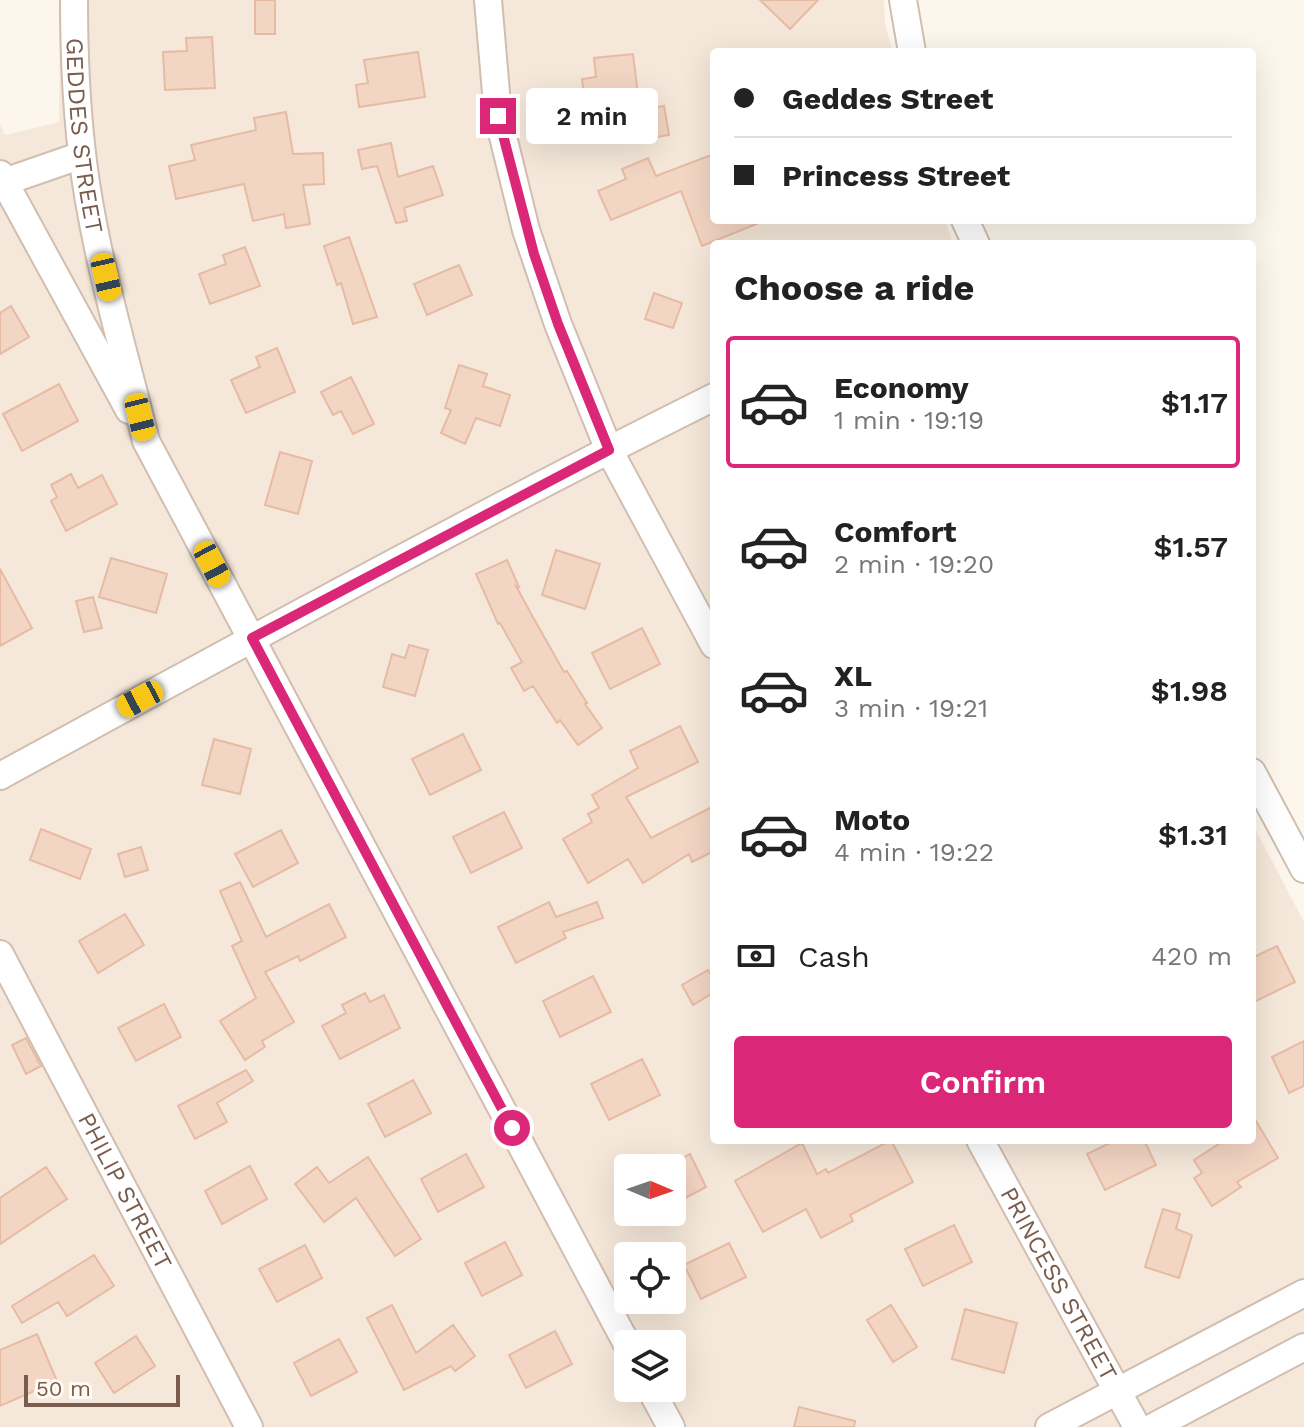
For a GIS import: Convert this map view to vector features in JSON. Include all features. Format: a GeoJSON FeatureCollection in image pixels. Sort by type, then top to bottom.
{"type":"FeatureCollection","features":[{"type":"Feature","properties":{"kind":"street","name":"GEDDES STREET"},"geometry":{"type":"LineString","coordinates":[[74,0],[82,155],[103,262],[146,441],[620,1330]]}},
{"type":"Feature","properties":{"kind":"street"},"geometry":{"type":"LineString","coordinates":[[488,0],[498,116],[526,230],[558,324],[609,450],[710,638]]}},
{"type":"Feature","properties":{"kind":"street"},"geometry":{"type":"LineString","coordinates":[[903,0],[911,48]]}},
{"type":"Feature","properties":{"kind":"street"},"geometry":{"type":"LineString","coordinates":[[82,155],[2,178],[146,441]]}},
{"type":"Feature","properties":{"kind":"street"},"geometry":{"type":"LineString","coordinates":[[0,776],[252,638],[710,399]]}},
{"type":"Feature","properties":{"kind":"street"},"geometry":{"type":"LineString","coordinates":[[1256,779],[1304,869]]}},
{"type":"Feature","properties":{"kind":"street","name":"PHILIP STREET"},"geometry":{"type":"LineString","coordinates":[[0,954],[249,1427]]}},
{"type":"Feature","properties":{"kind":"street","name":"PRINCESS STREET"},"geometry":{"type":"LineString","coordinates":[[982,1144],[1137,1427]]}},
{"type":"Feature","properties":{"kind":"street"},"geometry":{"type":"LineString","coordinates":[[1049,1427],[1304,1293]]}},
{"type":"Feature","properties":{"kind":"street"},"geometry":{"type":"LineString","coordinates":[[1153,1427],[1304,1347]]}},
{"type":"Feature","properties":{"kind":"street"},"geometry":{"type":"LineString","coordinates":[[658,1402],[671,1427]]}},
{"type":"Feature","properties":{"kind":"shaded area"},"geometry":{"type":"Polygon","coordinates":[[[60,0],[884,0],[885,24],[892,48],[710,48],[710,224],[946,224],[952,240],[710,240],[710,1144],[1256,1144],[1256,831],[1304,922],[1304,1427],[0,1427],[0,124],[5,135],[59,122],[60,0]]]}},
{"type":"Feature","properties":{"kind":"building"},"geometry":{"type":"Polygon","coordinates":[[[255,0],[275,0],[275,34],[255,34],[255,0]]]}},
{"type":"Feature","properties":{"kind":"building"},"geometry":{"type":"Polygon","coordinates":[[[760,0],[818,0],[790,29],[760,0]]]}},
{"type":"Feature","properties":{"kind":"building"},"geometry":{"type":"Polygon","coordinates":[[[212,37],[215,88],[165,90],[163,52],[187,51],[186,38],[212,37]]]}},
{"type":"Feature","properties":{"kind":"building"},"geometry":{"type":"Polygon","coordinates":[[[418,52],[425,97],[359,107],[356,85],[368,83],[364,60],[418,52]]]}},
{"type":"Feature","properties":{"kind":"building"},"geometry":{"type":"Polygon","coordinates":[[[633,54],[639,103],[586,110],[582,79],[596,77],[594,58],[633,54]]]}},
{"type":"Feature","properties":{"kind":"building"},"geometry":{"type":"Polygon","coordinates":[[[664,106],[669,135],[645,139],[640,110],[664,106]]]}},
{"type":"Feature","properties":{"kind":"building"},"geometry":{"type":"Polygon","coordinates":[[[286,112],[293,154],[323,153],[324,184],[303,185],[310,224],[286,228],[284,214],[253,221],[244,184],[176,199],[169,166],[195,160],[191,145],[256,130],[254,118],[286,112]]]}},
{"type":"Feature","properties":{"kind":"building"},"geometry":{"type":"Polygon","coordinates":[[[391,143],[398,177],[433,166],[443,195],[404,208],[407,221],[396,223],[377,166],[362,169],[358,150],[391,143]]]}},
{"type":"Feature","properties":{"kind":"building"},"geometry":{"type":"Polygon","coordinates":[[[710,156],[710,224],[757,224],[710,240],[702,246],[681,191],[611,220],[598,191],[626,179],[622,169],[648,158],[656,176],[710,156]]]}},
{"type":"Feature","properties":{"kind":"building"},"geometry":{"type":"Polygon","coordinates":[[[349,237],[377,317],[353,324],[341,283],[337,285],[324,246],[349,237]]]}},
{"type":"Feature","properties":{"kind":"building"},"geometry":{"type":"Polygon","coordinates":[[[245,247],[260,286],[210,304],[199,274],[226,264],[223,255],[245,247]]]}},
{"type":"Feature","properties":{"kind":"building"},"geometry":{"type":"Polygon","coordinates":[[[459,265],[472,295],[427,315],[414,284],[459,265]]]}},
{"type":"Feature","properties":{"kind":"building"},"geometry":{"type":"Polygon","coordinates":[[[654,293],[682,303],[673,328],[645,319],[654,293]]]}},
{"type":"Feature","properties":{"kind":"building"},"geometry":{"type":"Polygon","coordinates":[[[11,306],[29,337],[0,354],[0,313],[11,306]]]}},
{"type":"Feature","properties":{"kind":"building"},"geometry":{"type":"Polygon","coordinates":[[[277,348],[295,392],[246,413],[231,380],[260,367],[256,357],[277,348]]]}},
{"type":"Feature","properties":{"kind":"building"},"geometry":{"type":"Polygon","coordinates":[[[459,365],[487,374],[483,386],[510,395],[500,426],[476,418],[465,444],[441,433],[451,410],[445,408],[459,365]]]}},
{"type":"Feature","properties":{"kind":"building"},"geometry":{"type":"Polygon","coordinates":[[[351,377],[374,424],[353,434],[341,411],[333,415],[321,392],[351,377]]]}},
{"type":"Feature","properties":{"kind":"building"},"geometry":{"type":"Polygon","coordinates":[[[59,384],[78,421],[22,451],[3,414],[59,384]]]}},
{"type":"Feature","properties":{"kind":"building"},"geometry":{"type":"Polygon","coordinates":[[[280,452],[312,461],[298,514],[265,505],[280,452]]]}},
{"type":"Feature","properties":{"kind":"building"},"geometry":{"type":"Polygon","coordinates":[[[71,474],[78,488],[102,475],[117,504],[66,531],[51,501],[57,497],[51,485],[71,474]]]}},
{"type":"Feature","properties":{"kind":"building"},"geometry":{"type":"Polygon","coordinates":[[[556,550],[600,564],[585,609],[542,595],[556,550]]]}},
{"type":"Feature","properties":{"kind":"building"},"geometry":{"type":"Polygon","coordinates":[[[111,558],[167,574],[156,613],[99,597],[111,558]]]}},
{"type":"Feature","properties":{"kind":"building"},"geometry":{"type":"Polygon","coordinates":[[[507,560],[519,587],[516,586],[534,619],[564,672],[567,671],[602,728],[578,745],[560,720],[557,723],[533,686],[524,691],[511,668],[522,662],[498,624],[476,574],[507,560]]]}},
{"type":"Feature","properties":{"kind":"building"},"geometry":{"type":"Polygon","coordinates":[[[0,569],[32,628],[0,646],[0,569]]]}},
{"type":"Feature","properties":{"kind":"building"},"geometry":{"type":"Polygon","coordinates":[[[93,597],[102,628],[84,632],[76,601],[93,597]]]}},
{"type":"Feature","properties":{"kind":"building"},"geometry":{"type":"Polygon","coordinates":[[[642,628],[660,664],[610,689],[592,653],[642,628]]]}},
{"type":"Feature","properties":{"kind":"building"},"geometry":{"type":"Polygon","coordinates":[[[409,645],[428,650],[415,696],[383,687],[392,654],[405,658],[409,645]]]}},
{"type":"Feature","properties":{"kind":"building"},"geometry":{"type":"Polygon","coordinates":[[[680,726],[698,762],[626,797],[651,838],[710,808],[710,853],[692,862],[689,854],[643,883],[628,859],[588,883],[563,839],[592,822],[588,814],[599,808],[592,795],[638,768],[630,751],[680,726]]]}},
{"type":"Feature","properties":{"kind":"building"},"geometry":{"type":"Polygon","coordinates":[[[463,734],[481,770],[430,795],[412,759],[463,734]]]}},
{"type":"Feature","properties":{"kind":"building"},"geometry":{"type":"Polygon","coordinates":[[[214,739],[251,749],[240,794],[202,785],[214,739]]]}},
{"type":"Feature","properties":{"kind":"building"},"geometry":{"type":"Polygon","coordinates":[[[504,812],[522,848],[471,873],[453,837],[504,812]]]}},
{"type":"Feature","properties":{"kind":"building"},"geometry":{"type":"Polygon","coordinates":[[[41,829],[91,849],[80,879],[30,860],[41,829]]]}},
{"type":"Feature","properties":{"kind":"building"},"geometry":{"type":"Polygon","coordinates":[[[281,830],[298,863],[253,887],[235,854],[281,830]]]}},
{"type":"Feature","properties":{"kind":"building"},"geometry":{"type":"Polygon","coordinates":[[[141,847],[148,870],[125,877],[118,854],[141,847]]]}},
{"type":"Feature","properties":{"kind":"building"},"geometry":{"type":"Polygon","coordinates":[[[240,882],[266,937],[329,904],[346,937],[300,961],[298,956],[265,972],[294,1022],[262,1041],[265,1047],[245,1060],[220,1021],[256,998],[232,946],[242,941],[220,891],[240,882]]]}},
{"type":"Feature","properties":{"kind":"building"},"geometry":{"type":"Polygon","coordinates":[[[549,902],[556,917],[597,902],[603,918],[563,932],[566,938],[516,963],[498,927],[549,902]]]}},
{"type":"Feature","properties":{"kind":"building"},"geometry":{"type":"Polygon","coordinates":[[[125,914],[144,945],[98,973],[79,941],[125,914]]]}},
{"type":"Feature","properties":{"kind":"building"},"geometry":{"type":"Polygon","coordinates":[[[1277,946],[1295,982],[1256,1001],[1256,956],[1277,946]]]}},
{"type":"Feature","properties":{"kind":"building"},"geometry":{"type":"Polygon","coordinates":[[[708,970],[710,973],[710,994],[693,1005],[682,985],[708,970]]]}},
{"type":"Feature","properties":{"kind":"building"},"geometry":{"type":"Polygon","coordinates":[[[593,976],[611,1012],[560,1037],[543,1001],[593,976]]]}},
{"type":"Feature","properties":{"kind":"building"},"geometry":{"type":"Polygon","coordinates":[[[365,993],[370,1002],[384,995],[400,1028],[340,1059],[322,1026],[346,1013],[342,1005],[365,993]]]}},
{"type":"Feature","properties":{"kind":"building"},"geometry":{"type":"Polygon","coordinates":[[[164,1004],[181,1037],[136,1061],[118,1028],[164,1004]]]}},
{"type":"Feature","properties":{"kind":"building"},"geometry":{"type":"Polygon","coordinates":[[[26,1038],[41,1066],[26,1074],[12,1045],[26,1038]]]}},
{"type":"Feature","properties":{"kind":"building"},"geometry":{"type":"Polygon","coordinates":[[[1304,1041],[1304,1086],[1289,1093],[1272,1057],[1304,1041]]]}},
{"type":"Feature","properties":{"kind":"building"},"geometry":{"type":"Polygon","coordinates":[[[642,1059],[660,1095],[609,1120],[591,1084],[642,1059]]]}},
{"type":"Feature","properties":{"kind":"building"},"geometry":{"type":"Polygon","coordinates":[[[246,1070],[253,1081],[217,1103],[227,1122],[195,1139],[178,1106],[246,1070]]]}},
{"type":"Feature","properties":{"kind":"building"},"geometry":{"type":"Polygon","coordinates":[[[413,1080],[431,1113],[385,1137],[368,1104],[413,1080]]]}},
{"type":"Feature","properties":{"kind":"building"},"geometry":{"type":"Polygon","coordinates":[[[1256,1121],[1278,1158],[1237,1182],[1241,1187],[1212,1206],[1194,1178],[1202,1173],[1194,1160],[1219,1144],[1256,1144],[1256,1121]]]}},
{"type":"Feature","properties":{"kind":"building"},"geometry":{"type":"Polygon","coordinates":[[[800,1144],[817,1174],[826,1169],[828,1173],[883,1144],[893,1144],[913,1182],[850,1215],[853,1221],[821,1238],[806,1209],[763,1232],[735,1181],[800,1144]]]}},
{"type":"Feature","properties":{"kind":"building"},"geometry":{"type":"Polygon","coordinates":[[[1108,1144],[1146,1144],[1156,1165],[1105,1190],[1087,1154],[1108,1144]]]}},
{"type":"Feature","properties":{"kind":"building"},"geometry":{"type":"Polygon","coordinates":[[[466,1154],[484,1187],[438,1212],[421,1179],[466,1154]]]}},
{"type":"Feature","properties":{"kind":"building"},"geometry":{"type":"Polygon","coordinates":[[[690,1154],[706,1187],[686,1198],[686,1156],[690,1154]]]}},
{"type":"Feature","properties":{"kind":"building"},"geometry":{"type":"Polygon","coordinates":[[[368,1157],[421,1239],[395,1256],[356,1198],[324,1222],[295,1184],[317,1167],[329,1183],[368,1157]]]}},
{"type":"Feature","properties":{"kind":"building"},"geometry":{"type":"Polygon","coordinates":[[[250,1166],[267,1199],[222,1224],[205,1191],[250,1166]]]}},
{"type":"Feature","properties":{"kind":"building"},"geometry":{"type":"Polygon","coordinates":[[[46,1167],[67,1199],[0,1244],[0,1198],[46,1167]]]}},
{"type":"Feature","properties":{"kind":"building"},"geometry":{"type":"Polygon","coordinates":[[[1163,1209],[1180,1214],[1176,1229],[1192,1235],[1179,1278],[1145,1267],[1163,1209]]]}},
{"type":"Feature","properties":{"kind":"building"},"geometry":{"type":"Polygon","coordinates":[[[954,1225],[972,1262],[923,1286],[905,1249],[954,1225]]]}},
{"type":"Feature","properties":{"kind":"building"},"geometry":{"type":"Polygon","coordinates":[[[505,1242],[522,1275],[482,1296],[465,1263],[505,1242]]]}},
{"type":"Feature","properties":{"kind":"building"},"geometry":{"type":"Polygon","coordinates":[[[729,1243],[746,1277],[701,1299],[686,1264],[729,1243]]]}},
{"type":"Feature","properties":{"kind":"building"},"geometry":{"type":"Polygon","coordinates":[[[305,1245],[322,1278],[277,1302],[259,1269],[305,1245]]]}},
{"type":"Feature","properties":{"kind":"building"},"geometry":{"type":"Polygon","coordinates":[[[94,1255],[114,1286],[67,1316],[58,1302],[22,1323],[12,1306],[94,1255]]]}},
{"type":"Feature","properties":{"kind":"building"},"geometry":{"type":"Polygon","coordinates":[[[392,1305],[416,1353],[453,1325],[475,1356],[455,1371],[451,1366],[404,1390],[367,1318],[392,1305]]]}},
{"type":"Feature","properties":{"kind":"building"},"geometry":{"type":"Polygon","coordinates":[[[891,1305],[917,1347],[893,1362],[867,1320],[891,1305]]]}},
{"type":"Feature","properties":{"kind":"building"},"geometry":{"type":"Polygon","coordinates":[[[965,1309],[1017,1323],[1004,1373],[952,1359],[965,1309]]]}},
{"type":"Feature","properties":{"kind":"building"},"geometry":{"type":"Polygon","coordinates":[[[555,1331],[572,1364],[526,1388],[509,1355],[555,1331]]]}},
{"type":"Feature","properties":{"kind":"building"},"geometry":{"type":"Polygon","coordinates":[[[37,1334],[57,1381],[0,1406],[0,1350],[37,1334]]]}},
{"type":"Feature","properties":{"kind":"building"},"geometry":{"type":"Polygon","coordinates":[[[136,1336],[155,1366],[114,1393],[95,1363],[136,1336]]]}},
{"type":"Feature","properties":{"kind":"building"},"geometry":{"type":"Polygon","coordinates":[[[339,1339],[357,1372],[311,1396],[294,1363],[339,1339]]]}},
{"type":"Feature","properties":{"kind":"building"},"geometry":{"type":"Polygon","coordinates":[[[799,1407],[855,1421],[854,1427],[794,1427],[799,1407]]]}},
{"type":"Feature","properties":{"kind":"route"},"geometry":{"type":"LineString","coordinates":[[498,116],[526,230],[558,324],[609,450],[252,638],[512,1128]]}}]}
